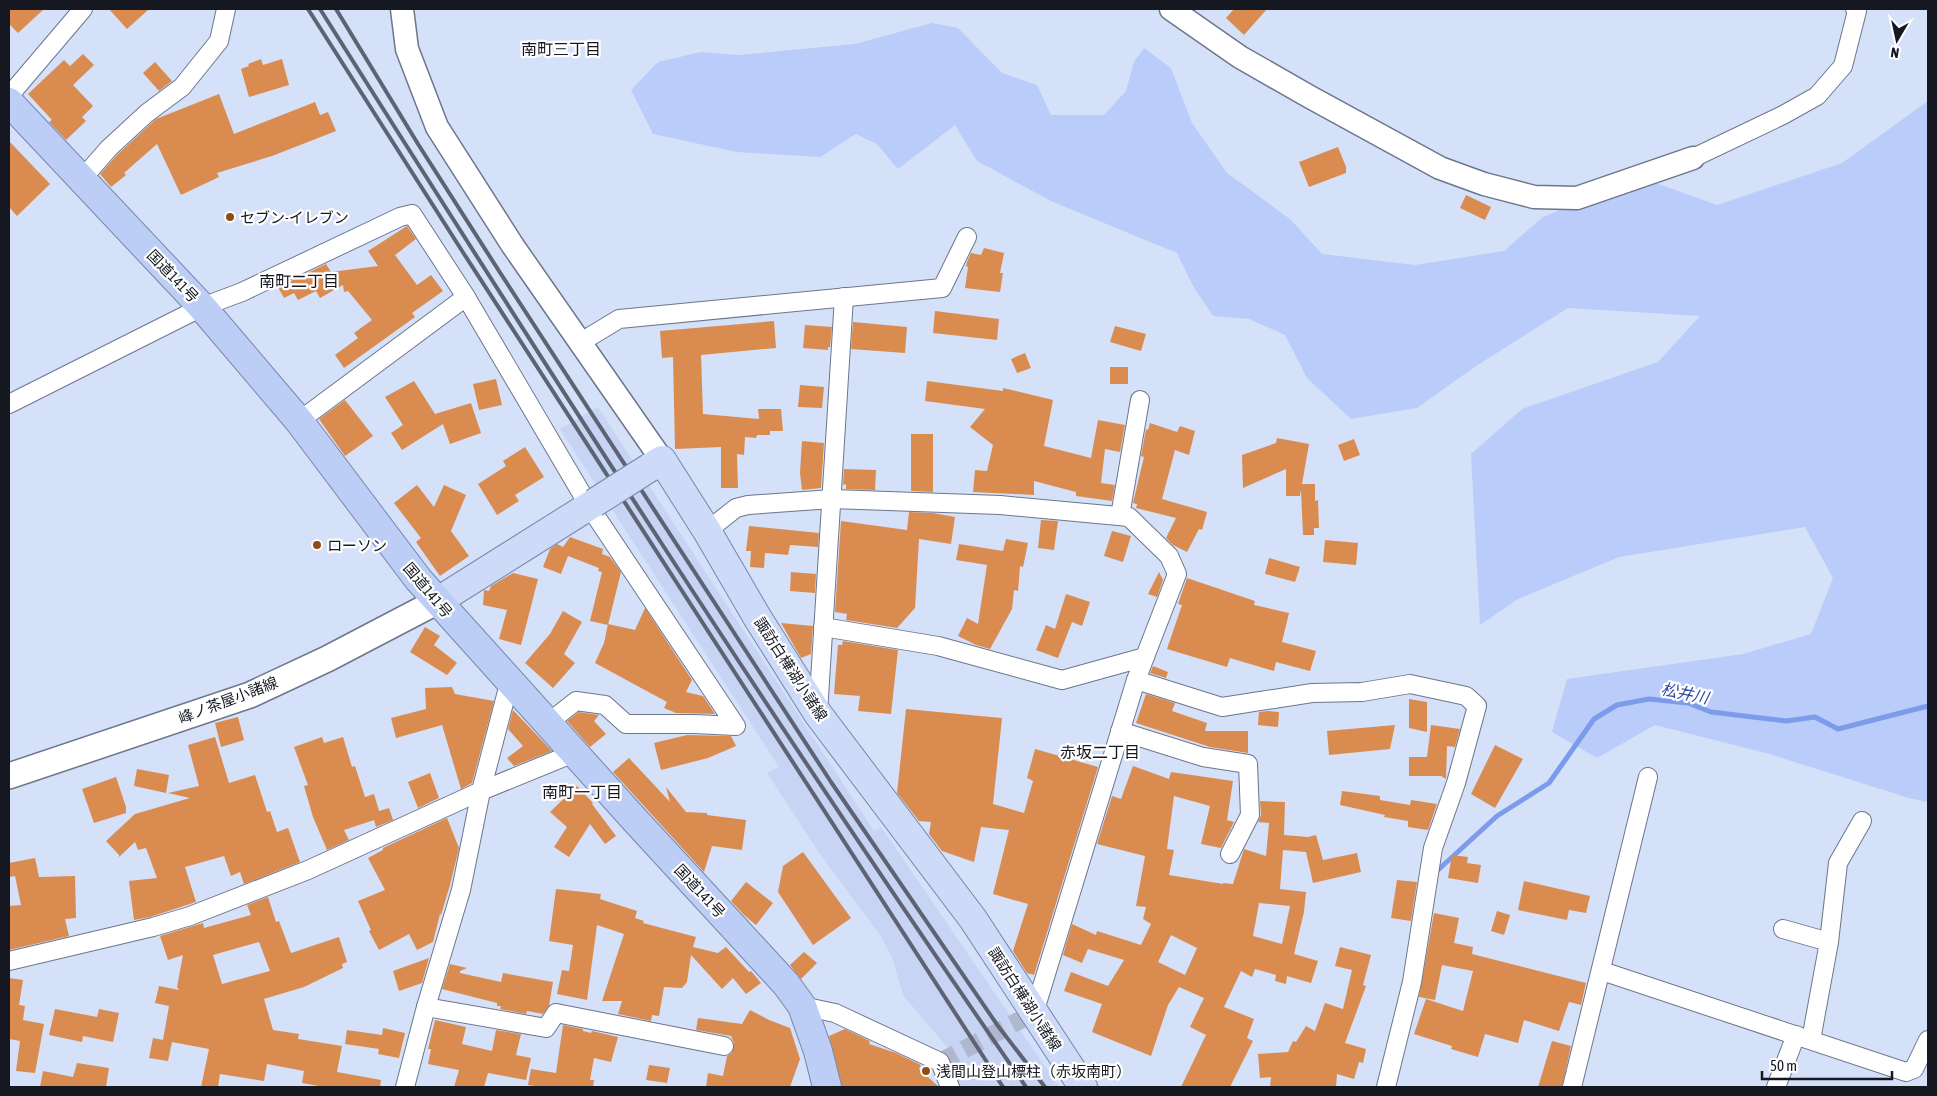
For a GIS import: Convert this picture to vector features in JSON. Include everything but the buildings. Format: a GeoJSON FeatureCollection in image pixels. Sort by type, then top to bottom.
{"type":"FeatureCollection","features":[{"type":"Feature","properties":{"kind":"highway","name":"国道141号"},"geometry":{"type":"LineString","coordinates":[[9,102],[202,307],[299,421],[418,580],[786,984],[802,1006],[818,1051],[827,1087]]}},
{"type":"Feature","properties":{"kind":"main road"},"geometry":{"type":"LineString","coordinates":[[438,601],[655,464]]}},
{"type":"Feature","properties":{"kind":"main road","name":"諏訪白樺湖小諸線"},"geometry":{"type":"LineString","coordinates":[[655,464],[707,531],[757,617],[818,714],[973,919],[1032,1014],[1083,1087]]}},
{"type":"Feature","properties":{"kind":"main road","name":"峰ノ茶屋小諸線"},"geometry":{"type":"LineString","coordinates":[[9,776],[250,695],[327,659],[438,601]]}},
{"type":"Feature","properties":{"kind":"street"},"geometry":{"type":"LineString","coordinates":[[9,96],[83,9]]}},
{"type":"Feature","properties":{"kind":"street"},"geometry":{"type":"LineString","coordinates":[[81,180],[109,148],[147,113],[182,87],[219,41],[226,9]]}},
{"type":"Feature","properties":{"kind":"street"},"geometry":{"type":"LineString","coordinates":[[402,9],[407,50],[437,127],[513,246],[580,342],[655,464]]}},
{"type":"Feature","properties":{"kind":"street"},"geometry":{"type":"LineString","coordinates":[[1171,9],[1240,57],[1440,168],[1484,184],[1534,197],[1577,198],[1693,158],[1783,115],[1817,96],[1844,66],[1857,11],[1855,9]]}},
{"type":"Feature","properties":{"kind":"street"},"geometry":{"type":"LineString","coordinates":[[9,404],[202,307],[242,292],[400,217],[412,214],[466,297],[592,504],[736,726],[626,724],[605,705],[576,701],[548,723]]}},
{"type":"Feature","properties":{"kind":"street"},"geometry":{"type":"LineString","coordinates":[[580,342],[620,319],[942,288],[968,237]]}},
{"type":"Feature","properties":{"kind":"street"},"geometry":{"type":"LineString","coordinates":[[299,421],[466,297]]}},
{"type":"Feature","properties":{"kind":"street"},"geometry":{"type":"LineString","coordinates":[[818,714],[844,297]]}},
{"type":"Feature","properties":{"kind":"street"},"geometry":{"type":"LineString","coordinates":[[1120,516],[1140,400]]}},
{"type":"Feature","properties":{"kind":"street"},"geometry":{"type":"LineString","coordinates":[[707,531],[736,508],[748,505],[832,499],[1000,505],[1129,517],[1169,556],[1177,574],[1136,680],[1032,1014]]}},
{"type":"Feature","properties":{"kind":"street"},"geometry":{"type":"LineString","coordinates":[[823,627],[938,646],[1062,680],[1145,656]]}},
{"type":"Feature","properties":{"kind":"street"},"geometry":{"type":"LineString","coordinates":[[405,1087],[426,1007],[461,890],[481,791],[510,680]]}},
{"type":"Feature","properties":{"kind":"street"},"geometry":{"type":"LineString","coordinates":[[1136,680],[1222,707],[1312,692],[1362,692],[1410,684],[1466,696],[1477,706],[1456,783],[1433,848],[1412,982],[1386,1087]]}},
{"type":"Feature","properties":{"kind":"street"},"geometry":{"type":"LineString","coordinates":[[1120,731],[1203,757],[1248,764],[1250,815],[1230,854]]}},
{"type":"Feature","properties":{"kind":"street"},"geometry":{"type":"LineString","coordinates":[[9,961],[153,927],[190,916],[308,870],[481,791],[574,753]]}},
{"type":"Feature","properties":{"kind":"street"},"geometry":{"type":"LineString","coordinates":[[1572,1087],[1602,971],[1648,777]]}},
{"type":"Feature","properties":{"kind":"street"},"geometry":{"type":"LineString","coordinates":[[1776,1087],[1804,1038],[1829,942],[1838,863],[1862,821]]}},
{"type":"Feature","properties":{"kind":"street"},"geometry":{"type":"LineString","coordinates":[[1783,929],[1829,942]]}},
{"type":"Feature","properties":{"kind":"street"},"geometry":{"type":"LineString","coordinates":[[1602,971],[1906,1072],[1914,1069],[1928,1040]]}},
{"type":"Feature","properties":{"kind":"street"},"geometry":{"type":"LineString","coordinates":[[802,1006],[835,1013],[940,1062],[950,1087]]}},
{"type":"Feature","properties":{"kind":"street"},"geometry":{"type":"LineString","coordinates":[[426,1007],[546,1028],[556,1013],[724,1046]]}},
{"type":"Feature","properties":{"kind":"shaded area"},"geometry":{"type":"Polygon","coordinates":[[[932,23],[958,28],[1002,73],[1037,85],[1051,115],[1104,115],[1126,91],[1134,62],[1144,48],[1171,68],[1192,123],[1227,173],[1290,219],[1322,254],[1415,265],[1504,251],[1543,217],[1639,177],[1717,205],[1842,163],[1928,101],[1928,802],[1909,798],[1766,753],[1655,725],[1597,758],[1552,732],[1567,679],[1743,654],[1811,634],[1833,578],[1805,527],[1619,557],[1518,599],[1480,625],[1471,454],[1522,409],[1658,362],[1700,316],[1568,308],[1476,366],[1417,408],[1351,419],[1307,378],[1285,335],[1249,319],[1213,316],[1193,286],[1177,253],[1053,202],[977,161],[955,125],[898,169],[877,144],[856,134],[820,157],[737,152],[653,134],[631,90],[658,62],[701,52],[739,55],[855,44],[932,23]]]}},
{"type":"Feature","properties":{"kind":"shaded area"},"geometry":{"type":"Polygon","coordinates":[[[598,407],[874,831],[881,827],[1059,1087],[958,1087],[947,1047],[903,995],[892,957],[880,935],[820,854],[767,773],[779,767],[560,429],[598,407]]]}},
{"type":"Feature","properties":{"kind":"waterway","name":"松井川"},"geometry":{"type":"LineString","coordinates":[[1438,870],[1497,816],[1549,783],[1594,719],[1617,705],[1649,699],[1688,703],[1711,712],[1786,721],[1815,717],[1838,729],[1928,706]]}},
{"type":"Feature","properties":{"kind":"tunnel"},"geometry":{"type":"LineString","coordinates":[[940,1062],[1030,1015]]}},
{"type":"Feature","properties":{"kind":"railway"},"geometry":{"type":"LineString","coordinates":[[308,9],[654,549],[1003,1087]]}},
{"type":"Feature","properties":{"kind":"railway"},"geometry":{"type":"LineString","coordinates":[[320,9],[492,281],[667,552],[845,821],[1026,1087]]}},
{"type":"Feature","properties":{"kind":"railway"},"geometry":{"type":"LineString","coordinates":[[336,9],[418,144],[499,271],[831,782],[998,1026],[1045,1087]]}},
{"type":"Feature","properties":{"kind":"place","name":"セブン-イレブン"},"geometry":{"type":"Point","coordinates":[230,217]}},
{"type":"Feature","properties":{"kind":"place","name":"ローソン"},"geometry":{"type":"Point","coordinates":[317,545]}},
{"type":"Feature","properties":{"kind":"place","name":"浅間山登山標柱（赤坂南町）"},"geometry":{"type":"Point","coordinates":[926,1071]}},
{"type":"Feature","properties":{"kind":"district","name":"南町三丁目"},"geometry":{"type":"Point","coordinates":[561,49]}},
{"type":"Feature","properties":{"kind":"district","name":"南町二丁目"},"geometry":{"type":"Point","coordinates":[299,281]}},
{"type":"Feature","properties":{"kind":"district","name":"赤坂二丁目"},"geometry":{"type":"Point","coordinates":[1100,752]}},
{"type":"Feature","properties":{"kind":"district","name":"南町一丁目"},"geometry":{"type":"Point","coordinates":[582,792]}}]}
